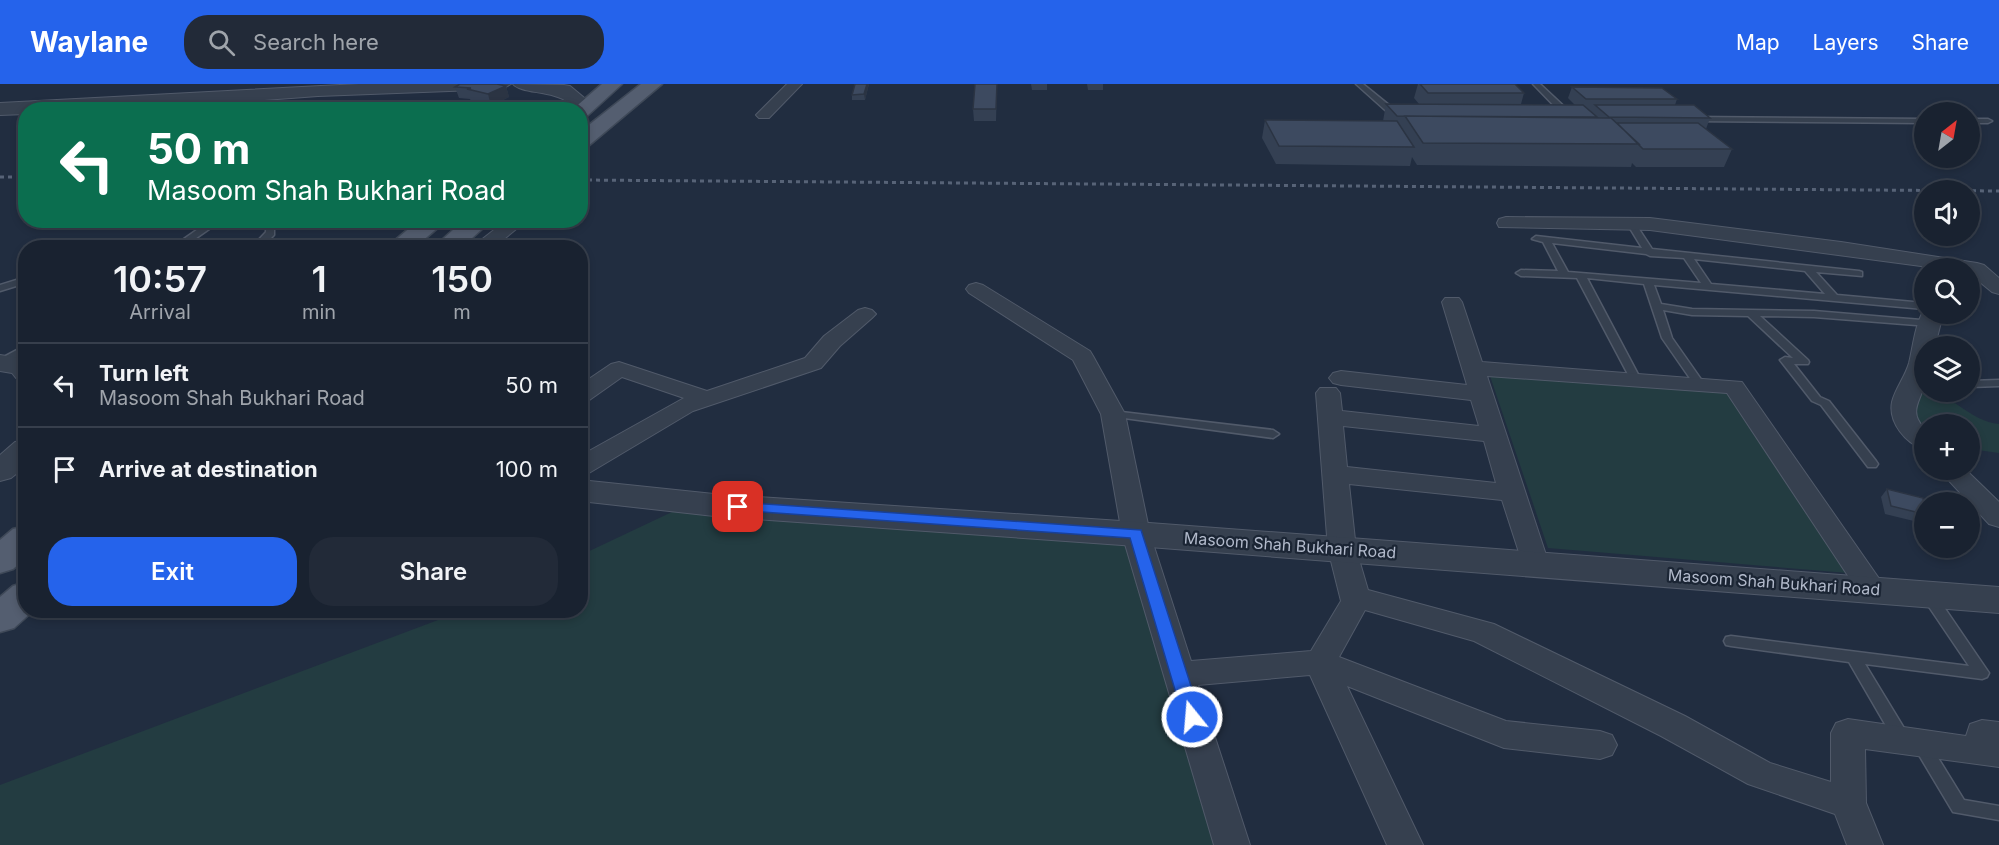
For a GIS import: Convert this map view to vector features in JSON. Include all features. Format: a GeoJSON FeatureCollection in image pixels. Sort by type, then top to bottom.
{"type":"FeatureCollection","features":[{"type":"Feature","properties":{"kind":"main road"},"geometry":{"type":"LineString","coordinates":[[588,103],[613,84]]}},
{"type":"Feature","properties":{"kind":"main road"},"geometry":{"type":"LineString","coordinates":[[588,137],[653,84]]}},
{"type":"Feature","properties":{"kind":"main road"},"geometry":{"type":"LineString","coordinates":[[408,240],[424,228]]}},
{"type":"Feature","properties":{"kind":"main road"},"geometry":{"type":"LineString","coordinates":[[455,240],[470,228]]}},
{"type":"Feature","properties":{"kind":"main road"},"geometry":{"type":"LineString","coordinates":[[0,560],[18,545]]}},
{"type":"Feature","properties":{"kind":"main road"},"geometry":{"type":"LineString","coordinates":[[0,618],[18,603]]}},
{"type":"Feature","properties":{"kind":"street"},"geometry":{"type":"LineString","coordinates":[[318,91],[385,84]]}},
{"type":"Feature","properties":{"kind":"street"},"geometry":{"type":"LineString","coordinates":[[155,102],[318,91],[502,84]]}},
{"type":"Feature","properties":{"kind":"street"},"geometry":{"type":"LineString","coordinates":[[522,84],[564,90],[579,102]]}},
{"type":"Feature","properties":{"kind":"street"},"geometry":{"type":"LineString","coordinates":[[764,115],[795,84]]}},
{"type":"Feature","properties":{"kind":"street"},"geometry":{"type":"LineString","coordinates":[[0,110],[18,109]]}},
{"type":"Feature","properties":{"kind":"street"},"geometry":{"type":"LineString","coordinates":[[1506,223],[1650,224],[1841,248],[1914,261]]}},
{"type":"Feature","properties":{"kind":"street"},"geometry":{"type":"LineString","coordinates":[[491,240],[508,228]]}},
{"type":"Feature","properties":{"kind":"street"},"geometry":{"type":"LineString","coordinates":[[1980,272],[1999,288]]}},
{"type":"Feature","properties":{"kind":"street"},"geometry":{"type":"LineString","coordinates":[[976,289],[1082,356],[1113,414],[1136,534],[1232,845]]}},
{"type":"Feature","properties":{"kind":"street"},"geometry":{"type":"LineString","coordinates":[[1452,302],[1535,564]]}},
{"type":"Feature","properties":{"kind":"street"},"geometry":{"type":"LineString","coordinates":[[588,462],[684,405],[813,363],[832,341],[865,314]]}},
{"type":"Feature","properties":{"kind":"street"},"geometry":{"type":"LineString","coordinates":[[1473,368],[1734,387],[1872,590]]}},
{"type":"Feature","properties":{"kind":"street"},"geometry":{"type":"LineString","coordinates":[[588,390],[619,369],[706,398]]}},
{"type":"Feature","properties":{"kind":"street"},"geometry":{"type":"LineString","coordinates":[[1914,387],[1904,403],[1907,424],[1914,431]]}},
{"type":"Feature","properties":{"kind":"street"},"geometry":{"type":"LineString","coordinates":[[1333,396],[1481,394]]}},
{"type":"Feature","properties":{"kind":"street"},"geometry":{"type":"LineString","coordinates":[[1333,396],[1494,435]]}},
{"type":"Feature","properties":{"kind":"street"},"geometry":{"type":"LineString","coordinates":[[1320,662],[1356,601],[1342,549],[1335,474],[1333,396]]}},
{"type":"Feature","properties":{"kind":"street"},"geometry":{"type":"LineString","coordinates":[[0,471],[18,456]]}},
{"type":"Feature","properties":{"kind":"street"},"geometry":{"type":"LineString","coordinates":[[1335,474],[1512,493]]}},
{"type":"Feature","properties":{"kind":"street"},"geometry":{"type":"LineString","coordinates":[[1962,480],[1999,518]]}},
{"type":"Feature","properties":{"kind":"street","name":"Masoom Shah Bukhari Road"},"geometry":{"type":"LineString","coordinates":[[588,491],[714,505],[1342,549],[1999,600]]}},
{"type":"Feature","properties":{"kind":"street"},"geometry":{"type":"LineString","coordinates":[[1355,597],[1483,632],[1673,726],[1760,774],[1848,803]]}},
{"type":"Feature","properties":{"kind":"street"},"geometry":{"type":"LineString","coordinates":[[0,618],[18,608]]}},
{"type":"Feature","properties":{"kind":"street"},"geometry":{"type":"LineString","coordinates":[[1179,674],[1320,662],[1504,734],[1600,745]]}},
{"type":"Feature","properties":{"kind":"street"},"geometry":{"type":"LineString","coordinates":[[1320,662],[1405,845]]}},
{"type":"Feature","properties":{"kind":"street"},"geometry":{"type":"LineString","coordinates":[[1865,845],[1848,803],[1848,733],[1996,754],[1982,734],[1999,736]]}},
{"type":"Feature","properties":{"kind":"lane"},"geometry":{"type":"LineString","coordinates":[[1359,84],[1395,116],[1407,116]]}},
{"type":"Feature","properties":{"kind":"lane"},"geometry":{"type":"LineString","coordinates":[[1536,84],[1571,118],[1559,118]]}},
{"type":"Feature","properties":{"kind":"lane"},"geometry":{"type":"LineString","coordinates":[[1689,119],[1914,121]]}},
{"type":"Feature","properties":{"kind":"lane"},"geometry":{"type":"LineString","coordinates":[[1980,121],[1988,121]]}},
{"type":"Feature","properties":{"kind":"lane"},"geometry":{"type":"LineString","coordinates":[[1632,225],[1650,253]]}},
{"type":"Feature","properties":{"kind":"lane"},"geometry":{"type":"LineString","coordinates":[[187,240],[206,228]]}},
{"type":"Feature","properties":{"kind":"lane"},"geometry":{"type":"LineString","coordinates":[[264,240],[271,233],[270,228]]}},
{"type":"Feature","properties":{"kind":"lane"},"geometry":{"type":"LineString","coordinates":[[1564,274],[1541,239],[1650,253],[1859,274]]}},
{"type":"Feature","properties":{"kind":"lane"},"geometry":{"type":"LineString","coordinates":[[1688,257],[1708,287]]}},
{"type":"Feature","properties":{"kind":"lane"},"geometry":{"type":"LineString","coordinates":[[1808,269],[1833,297]]}},
{"type":"Feature","properties":{"kind":"lane"},"geometry":{"type":"LineString","coordinates":[[1521,273],[1580,275],[1649,283],[1833,297],[1914,311]]}},
{"type":"Feature","properties":{"kind":"lane"},"geometry":{"type":"LineString","coordinates":[[1580,275],[1636,380]]}},
{"type":"Feature","properties":{"kind":"lane"},"geometry":{"type":"LineString","coordinates":[[0,288],[18,282]]}},
{"type":"Feature","properties":{"kind":"lane"},"geometry":{"type":"LineString","coordinates":[[1649,283],[1667,338],[1700,385]]}},
{"type":"Feature","properties":{"kind":"lane"},"geometry":{"type":"LineString","coordinates":[[1657,306],[1692,312],[1914,314]]}},
{"type":"Feature","properties":{"kind":"lane"},"geometry":{"type":"LineString","coordinates":[[1751,313],[1804,362],[1785,360],[1816,399],[1825,403],[1872,464]]}},
{"type":"Feature","properties":{"kind":"lane"},"geometry":{"type":"LineString","coordinates":[[1980,384],[1999,383]]}},
{"type":"Feature","properties":{"kind":"lane"},"geometry":{"type":"LineString","coordinates":[[1113,414],[1273,434]]}},
{"type":"Feature","properties":{"kind":"lane"},"geometry":{"type":"LineString","coordinates":[[1731,641],[1982,673],[1927,594]]}},
{"type":"Feature","properties":{"kind":"lane"},"geometry":{"type":"LineString","coordinates":[[1853,656],[1911,742],[1959,807],[1999,813]]}},
{"type":"Feature","properties":{"kind":"green space"},"geometry":{"type":"Polygon","coordinates":[[[1489,373],[1736,390],[1860,574],[1548,548],[1489,373]]]}},
{"type":"Feature","properties":{"kind":"green space"},"geometry":{"type":"Polygon","coordinates":[[[1914,389],[1914,402],[1952,402],[1972,414],[1914,414],[1914,431],[1907,424],[1914,389]]]}},
{"type":"Feature","properties":{"kind":"green space"},"geometry":{"type":"Polygon","coordinates":[[[1980,418],[1999,424],[1999,453],[1980,450],[1980,418]]]}},
{"type":"Feature","properties":{"kind":"green space"},"geometry":{"type":"Polygon","coordinates":[[[691,503],[1136,534],[1229,845],[0,845],[0,785],[443,618],[588,618],[588,552],[691,503]]]}},
{"type":"Feature","properties":{"kind":"building"},"geometry":{"type":"Polygon","coordinates":[[[460,84],[506,86],[488,94],[467,89],[471,88],[455,87],[460,84]]]}},
{"type":"Feature","properties":{"kind":"building"},"geometry":{"type":"Polygon","coordinates":[[[855,84],[867,84],[864,94],[852,95],[855,84]]]}},
{"type":"Feature","properties":{"kind":"building"},"geometry":{"type":"Polygon","coordinates":[[[975,84],[997,84],[996,109],[973,109],[975,84]]]}},
{"type":"Feature","properties":{"kind":"building"},"geometry":{"type":"Polygon","coordinates":[[[1420,84],[1515,84],[1524,93],[1428,93],[1420,84]]]}},
{"type":"Feature","properties":{"kind":"building"},"geometry":{"type":"Polygon","coordinates":[[[1572,87],[1662,88],[1677,99],[1586,99],[1572,87]]]}},
{"type":"Feature","properties":{"kind":"building"},"geometry":{"type":"Polygon","coordinates":[[[1386,104],[1583,105],[1597,117],[1397,116],[1386,104]]]}},
{"type":"Feature","properties":{"kind":"building"},"geometry":{"type":"Polygon","coordinates":[[[1595,105],[1694,105],[1710,118],[1609,117],[1595,105]]]}},
{"type":"Feature","properties":{"kind":"building"},"geometry":{"type":"Polygon","coordinates":[[[1405,116],[1611,118],[1639,144],[1423,143],[1405,116]]]}},
{"type":"Feature","properties":{"kind":"building"},"geometry":{"type":"Polygon","coordinates":[[[1265,120],[1397,121],[1414,147],[1279,146],[1265,120]]]}},
{"type":"Feature","properties":{"kind":"building"},"geometry":{"type":"Polygon","coordinates":[[[1617,123],[1698,123],[1732,149],[1643,149],[1617,123]]]}},
{"type":"Feature","properties":{"kind":"building"},"geometry":{"type":"Polygon","coordinates":[[[1887,489],[1914,496],[1914,512],[1891,506],[1887,489]]]}},
{"type":"Feature","properties":{"kind":"railway"},"geometry":{"type":"LineString","coordinates":[[0,177],[18,177]]}},
{"type":"Feature","properties":{"kind":"railway"},"geometry":{"type":"LineString","coordinates":[[588,180],[1999,191]]}},
{"type":"Feature","properties":{"kind":"route"},"geometry":{"type":"LineString","coordinates":[[738,507],[1136,534],[1192,717]]}}]}
